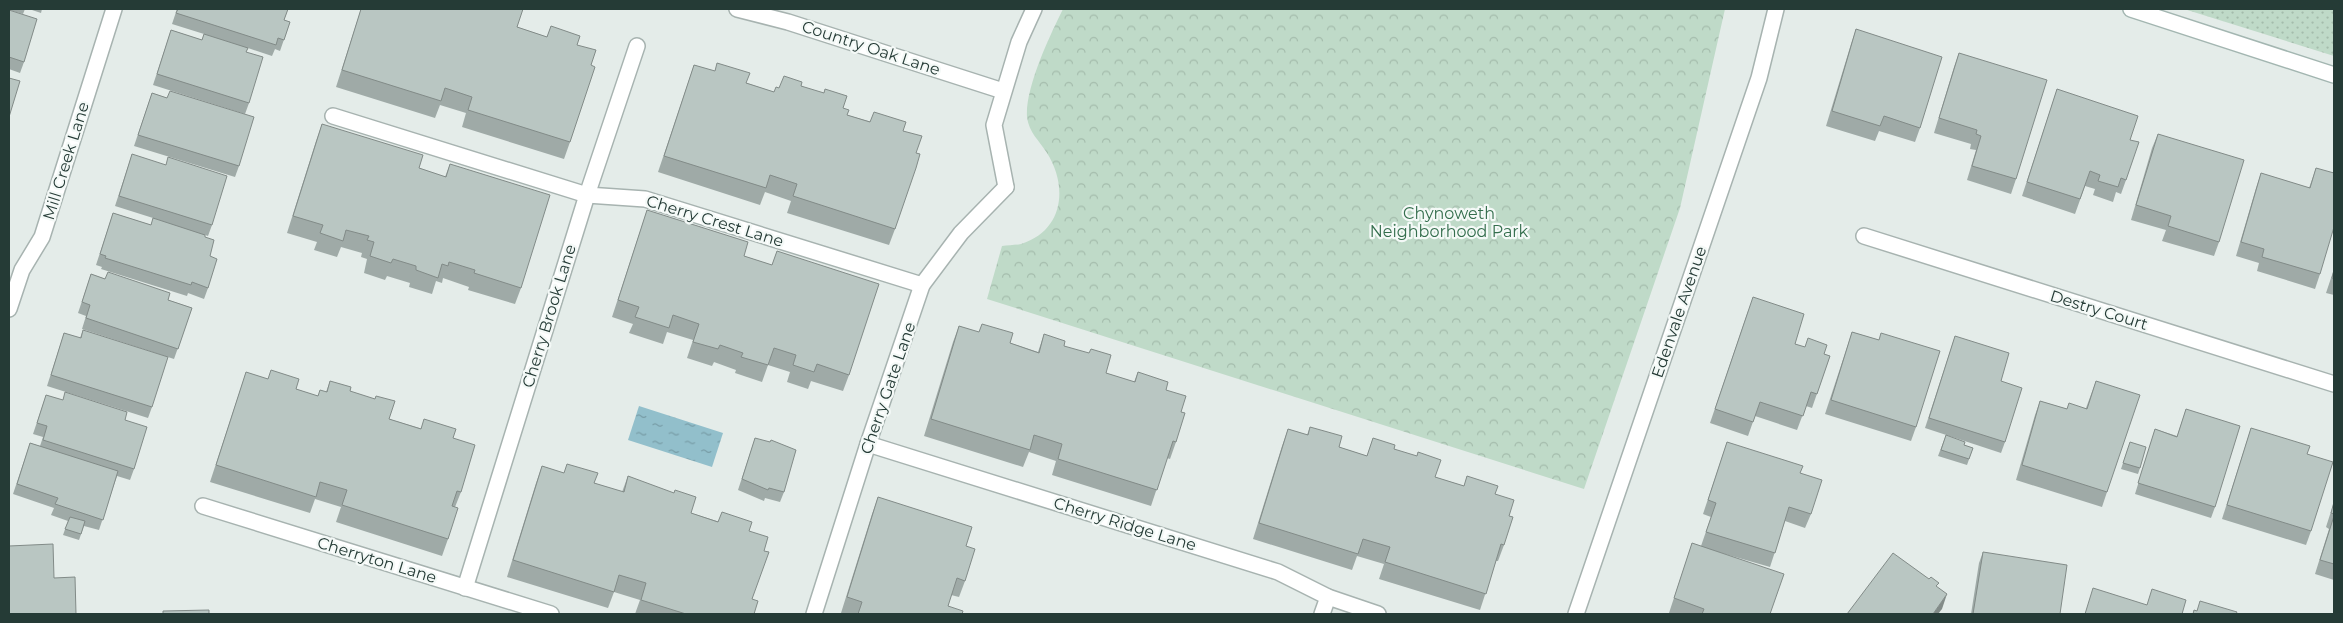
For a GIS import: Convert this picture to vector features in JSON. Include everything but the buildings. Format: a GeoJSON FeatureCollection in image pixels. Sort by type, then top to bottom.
{"type":"FeatureCollection","features":[{"type":"Feature","properties":{"kind":"street","name":"Mill Creek Lane"},"geometry":{"type":"LineString","coordinates":[[9,309],[15,274],[42,237],[114,9]]}},
{"type":"Feature","properties":{"kind":"street","name":"Country Oak Lane"},"geometry":{"type":"LineString","coordinates":[[737,9],[788,22],[1003,91]]}},
{"type":"Feature","properties":{"kind":"street"},"geometry":{"type":"LineString","coordinates":[[1003,91],[1019,42],[1034,9]]}},
{"type":"Feature","properties":{"kind":"street","name":"Edenvale Avenue"},"geometry":{"type":"LineString","coordinates":[[1576,614],[1759,78],[1776,9]]}},
{"type":"Feature","properties":{"kind":"street"},"geometry":{"type":"LineString","coordinates":[[2131,9],[2334,75]]}},
{"type":"Feature","properties":{"kind":"street","name":"Cherry Brook Lane"},"geometry":{"type":"LineString","coordinates":[[465,588],[587,195],[636,46]]}},
{"type":"Feature","properties":{"kind":"street","name":"Cherry Gate Lane"},"geometry":{"type":"LineString","coordinates":[[814,614],[868,444],[922,285],[961,233],[1006,187],[994,125],[1003,91]]}},
{"type":"Feature","properties":{"kind":"street","name":"Cherry Crest Lane"},"geometry":{"type":"LineString","coordinates":[[333,116],[587,195],[645,199],[922,285]]}},
{"type":"Feature","properties":{"kind":"street","name":"Destry Court"},"geometry":{"type":"LineString","coordinates":[[1864,236],[2334,384]]}},
{"type":"Feature","properties":{"kind":"street","name":"Cherry Ridge Lane"},"geometry":{"type":"LineString","coordinates":[[868,444],[1278,572],[1328,597],[1378,614]]}},
{"type":"Feature","properties":{"kind":"street","name":"Cherryton Lane"},"geometry":{"type":"LineString","coordinates":[[203,506],[551,614]]}},
{"type":"Feature","properties":{"kind":"street"},"geometry":{"type":"LineString","coordinates":[[1322,614],[1328,597]]}},
{"type":"Feature","properties":{"kind":"green space","name":"Chynoweth Neighborhood Park"},"geometry":{"type":"Polygon","coordinates":[[[1063,9],[1725,9],[1680,208],[1584,489],[987,299],[1002,246],[1021,244],[1035,238],[1046,229],[1054,218],[1058,206],[1058,179],[1054,166],[1028,123],[1027,105],[1034,77],[1045,47],[1063,9]]]}},
{"type":"Feature","properties":{"kind":"green space"},"geometry":{"type":"Polygon","coordinates":[[[2184,9],[2334,9],[2334,56],[2184,9]]]}},
{"type":"Feature","properties":{"kind":"water"},"geometry":{"type":"Polygon","coordinates":[[[639,406],[723,433],[712,467],[628,440],[639,406]]]}}]}
